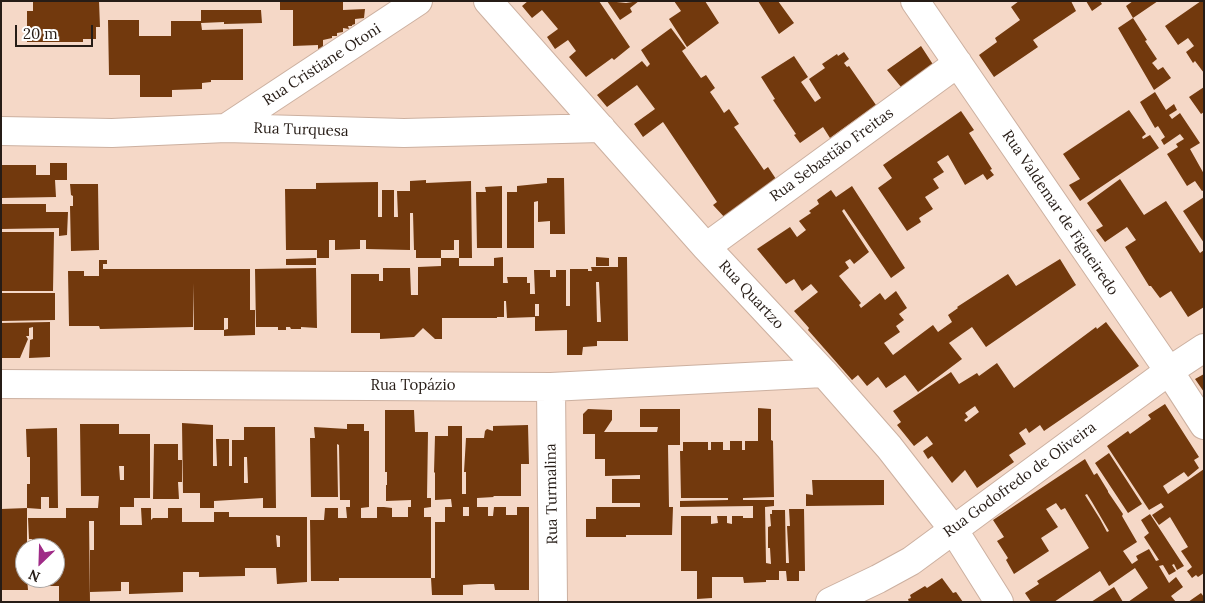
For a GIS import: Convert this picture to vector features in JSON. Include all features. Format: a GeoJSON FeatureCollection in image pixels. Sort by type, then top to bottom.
{"type":"FeatureCollection","features":[{"type":"Feature","properties":{"kind":"street","name":"Rua Cristiane Otoni"},"geometry":{"type":"LineString","coordinates":[[226,128],[418,1]]}},
{"type":"Feature","properties":{"kind":"street","name":"Rua Quartzo"},"geometry":{"type":"LineString","coordinates":[[488,1],[706,246],[824,373],[889,447],[953,529],[999,602]]}},
{"type":"Feature","properties":{"kind":"street","name":"Rua Valdemar de Figueiredo"},"geometry":{"type":"LineString","coordinates":[[915,1],[1204,425]]}},
{"type":"Feature","properties":{"kind":"street","name":"Rua Sebastião Freitas"},"geometry":{"type":"LineString","coordinates":[[706,246],[958,63]]}},
{"type":"Feature","properties":{"kind":"street","name":"Rua Turquesa"},"geometry":{"type":"LineString","coordinates":[[1,131],[112,133],[226,128],[404,133],[601,128]]}},
{"type":"Feature","properties":{"kind":"street","name":"Rua Godofredo de Oliveira"},"geometry":{"type":"LineString","coordinates":[[830,602],[911,561],[1169,371],[1204,348]]}},
{"type":"Feature","properties":{"kind":"street","name":"Rua Topázio"},"geometry":{"type":"LineString","coordinates":[[1,384],[551,387],[824,373]]}},
{"type":"Feature","properties":{"kind":"street","name":"Rua Turmalina"},"geometry":{"type":"LineString","coordinates":[[551,387],[553,602]]}},
{"type":"Feature","properties":{"kind":"building"},"geometry":{"type":"Polygon","coordinates":[[[33,1],[99,1],[100,27],[96,27],[96,39],[83,39],[83,42],[27,42],[27,29],[30,29],[30,26],[27,26],[27,11],[33,11],[33,1]]]}},
{"type":"Feature","properties":{"kind":"building"},"geometry":{"type":"Polygon","coordinates":[[[280,1],[343,1],[343,10],[365,9],[364,18],[355,19],[355,24],[348,26],[349,29],[343,28],[343,32],[337,33],[337,36],[323,40],[323,48],[318,49],[318,45],[293,46],[293,10],[280,10],[280,1]]]}},
{"type":"Feature","properties":{"kind":"building"},"geometry":{"type":"Polygon","coordinates":[[[528,1],[599,1],[630,47],[614,60],[612,58],[586,77],[569,57],[576,51],[568,40],[555,49],[547,37],[558,29],[542,10],[532,18],[522,6],[528,1]]]}},
{"type":"Feature","properties":{"kind":"building"},"geometry":{"type":"Polygon","coordinates":[[[607,1],[626,3],[639,1],[630,8],[632,12],[620,20],[607,1]]]}},
{"type":"Feature","properties":{"kind":"building"},"geometry":{"type":"Polygon","coordinates":[[[674,1],[705,1],[719,23],[687,47],[669,19],[681,11],[674,1]]]}},
{"type":"Feature","properties":{"kind":"building"},"geometry":{"type":"Polygon","coordinates":[[[758,1],[778,1],[794,23],[779,34],[758,1]]]}},
{"type":"Feature","properties":{"kind":"building"},"geometry":{"type":"Polygon","coordinates":[[[1019,1],[1071,1],[1076,11],[1033,40],[1038,47],[994,77],[979,55],[997,42],[995,38],[1020,20],[1011,7],[1019,1]]]}},
{"type":"Feature","properties":{"kind":"building"},"geometry":{"type":"Polygon","coordinates":[[[1086,1],[1100,1],[1102,4],[1092,11],[1086,1]]]}},
{"type":"Feature","properties":{"kind":"building"},"geometry":{"type":"Polygon","coordinates":[[[1133,1],[1158,1],[1133,18],[1126,6],[1133,1]]]}},
{"type":"Feature","properties":{"kind":"building"},"geometry":{"type":"Polygon","coordinates":[[[1201,1],[1204,1],[1204,73],[1195,61],[1193,63],[1186,52],[1194,46],[1188,38],[1178,45],[1165,26],[1201,1]]]}},
{"type":"Feature","properties":{"kind":"building"},"geometry":{"type":"Polygon","coordinates":[[[201,10],[261,10],[262,23],[201,23],[202,30],[243,29],[243,80],[211,80],[211,82],[202,83],[202,89],[172,90],[172,97],[140,97],[140,75],[109,75],[108,20],[139,20],[139,36],[171,36],[171,21],[201,21],[201,10]]]}},
{"type":"Feature","properties":{"kind":"building"},"geometry":{"type":"Polygon","coordinates":[[[1133,18],[1157,59],[1152,63],[1158,70],[1163,67],[1171,78],[1154,90],[1118,28],[1133,18]]]}},
{"type":"Feature","properties":{"kind":"building"},"geometry":{"type":"Polygon","coordinates":[[[671,28],[686,48],[682,51],[701,78],[706,75],[715,88],[710,92],[724,113],[729,109],[739,124],[734,127],[764,170],[768,167],[778,182],[727,220],[713,205],[717,202],[663,122],[643,137],[634,124],[655,109],[637,85],[607,107],[597,95],[642,61],[647,67],[650,64],[641,50],[671,28]]]}},
{"type":"Feature","properties":{"kind":"building"},"geometry":{"type":"Polygon","coordinates":[[[921,46],[934,66],[914,81],[912,79],[901,87],[887,70],[921,46]]]}},
{"type":"Feature","properties":{"kind":"building"},"geometry":{"type":"Polygon","coordinates":[[[844,52],[849,59],[844,63],[847,67],[849,66],[876,105],[830,138],[823,127],[800,143],[761,77],[794,56],[808,77],[801,82],[815,102],[821,98],[809,79],[825,68],[822,64],[837,54],[838,56],[844,52]]]}},
{"type":"Feature","properties":{"kind":"building"},"geometry":{"type":"Polygon","coordinates":[[[1204,87],[1204,112],[1201,114],[1189,97],[1204,87]]]}},
{"type":"Feature","properties":{"kind":"building"},"geometry":{"type":"Polygon","coordinates":[[[1155,92],[1166,110],[1174,104],[1177,110],[1169,115],[1172,119],[1180,113],[1200,143],[1190,149],[1204,174],[1204,190],[1202,191],[1195,181],[1187,186],[1167,154],[1178,147],[1176,144],[1184,139],[1180,134],[1164,145],[1161,140],[1165,137],[1158,126],[1155,128],[1140,102],[1155,92]]]}},
{"type":"Feature","properties":{"kind":"building"},"geometry":{"type":"Polygon","coordinates":[[[1129,110],[1146,134],[1142,137],[1143,139],[1150,135],[1159,148],[1080,201],[1069,185],[1080,179],[1063,154],[1129,110]]]}},
{"type":"Feature","properties":{"kind":"building"},"geometry":{"type":"Polygon","coordinates":[[[961,111],[974,130],[969,133],[994,175],[987,180],[983,174],[965,185],[948,155],[937,162],[944,172],[933,179],[939,188],[925,197],[933,209],[919,218],[921,222],[907,231],[878,188],[892,178],[883,165],[961,111]]]}},
{"type":"Feature","properties":{"kind":"building"},"geometry":{"type":"Polygon","coordinates":[[[50,163],[67,163],[67,180],[55,180],[56,197],[1,198],[1,165],[36,165],[36,175],[50,175],[50,163]]]}},
{"type":"Feature","properties":{"kind":"building"},"geometry":{"type":"Polygon","coordinates":[[[547,178],[564,178],[565,234],[550,234],[550,221],[538,222],[538,201],[534,202],[534,248],[507,248],[507,192],[517,192],[517,186],[547,183],[547,178]]]}},
{"type":"Feature","properties":{"kind":"building"},"geometry":{"type":"Polygon","coordinates":[[[1120,179],[1144,215],[1166,201],[1200,253],[1204,250],[1204,307],[1188,317],[1171,291],[1160,298],[1149,286],[1125,247],[1136,240],[1127,227],[1105,242],[1096,230],[1103,226],[1087,203],[1120,179]]]}},
{"type":"Feature","properties":{"kind":"building"},"geometry":{"type":"Polygon","coordinates":[[[426,180],[426,183],[471,181],[472,258],[459,258],[459,240],[454,240],[454,250],[441,250],[441,258],[416,258],[413,213],[410,213],[410,250],[366,249],[366,240],[360,240],[360,249],[335,250],[335,240],[329,240],[329,258],[317,258],[317,250],[286,250],[285,189],[316,189],[316,183],[378,182],[378,217],[382,217],[382,190],[394,190],[394,217],[398,217],[397,191],[410,191],[410,181],[426,180]]]}},
{"type":"Feature","properties":{"kind":"building"},"geometry":{"type":"Polygon","coordinates":[[[70,184],[98,184],[99,250],[71,251],[70,206],[73,206],[73,196],[71,195],[70,184]]]}},
{"type":"Feature","properties":{"kind":"building"},"geometry":{"type":"Polygon","coordinates":[[[502,186],[502,248],[477,248],[476,192],[486,192],[485,187],[502,186]]]}},
{"type":"Feature","properties":{"kind":"building"},"geometry":{"type":"Polygon","coordinates":[[[852,186],[905,268],[891,278],[844,209],[842,211],[869,252],[854,264],[850,259],[845,262],[849,268],[839,276],[861,303],[859,305],[861,308],[880,293],[885,300],[896,291],[907,308],[899,314],[904,320],[896,326],[900,332],[884,343],[893,355],[933,325],[938,332],[952,322],[948,315],[957,307],[1008,274],[1016,286],[1060,259],[1076,285],[986,347],[972,327],[949,343],[962,359],[918,392],[905,375],[886,388],[878,377],[867,386],[858,375],[852,380],[808,330],[809,328],[794,311],[818,292],[811,284],[802,291],[794,279],[786,284],[757,249],[790,227],[797,237],[806,230],[799,221],[811,213],[809,211],[819,204],[817,200],[831,190],[836,197],[852,186]]]}},
{"type":"Feature","properties":{"kind":"building"},"geometry":{"type":"Polygon","coordinates":[[[1204,197],[1204,243],[1183,211],[1204,197]]]}},
{"type":"Feature","properties":{"kind":"building"},"geometry":{"type":"Polygon","coordinates":[[[1,204],[46,204],[46,212],[68,212],[67,235],[59,236],[59,228],[1,229],[1,204]]]}},
{"type":"Feature","properties":{"kind":"building"},"geometry":{"type":"Polygon","coordinates":[[[1,232],[54,232],[53,291],[1,291],[1,232]]]}},
{"type":"Feature","properties":{"kind":"building"},"geometry":{"type":"Polygon","coordinates":[[[503,257],[503,283],[508,283],[507,277],[527,277],[527,283],[530,283],[530,294],[535,294],[534,270],[550,270],[550,277],[556,277],[556,270],[566,270],[566,306],[570,306],[570,269],[588,269],[588,271],[592,271],[591,267],[618,267],[618,257],[627,257],[628,341],[597,341],[597,346],[583,347],[582,355],[567,355],[567,330],[535,331],[535,317],[507,318],[506,301],[504,301],[504,317],[442,318],[442,339],[435,339],[423,328],[414,337],[380,339],[380,333],[351,333],[351,274],[379,274],[379,281],[383,281],[383,268],[410,268],[411,295],[418,295],[418,267],[441,266],[441,258],[459,258],[459,266],[494,266],[494,258],[503,257]],[[596,282],[597,322],[601,322],[599,282],[596,282]],[[535,304],[535,316],[539,316],[539,304],[535,304]]]}},
{"type":"Feature","properties":{"kind":"building"},"geometry":{"type":"Polygon","coordinates":[[[596,257],[609,258],[609,266],[596,266],[596,257]]]}},
{"type":"Feature","properties":{"kind":"building"},"geometry":{"type":"Polygon","coordinates":[[[316,258],[316,265],[286,265],[286,259],[316,258]]]}},
{"type":"Feature","properties":{"kind":"building"},"geometry":{"type":"Polygon","coordinates":[[[99,260],[107,260],[107,264],[103,264],[103,269],[250,269],[250,310],[255,310],[255,335],[224,336],[224,330],[194,330],[193,283],[193,327],[100,329],[99,326],[69,326],[68,271],[84,271],[84,276],[99,276],[99,260]],[[224,318],[224,330],[228,329],[228,318],[224,318]]]}},
{"type":"Feature","properties":{"kind":"building"},"geometry":{"type":"Polygon","coordinates":[[[316,268],[317,328],[301,327],[301,329],[291,329],[286,327],[286,330],[278,330],[278,327],[256,327],[255,269],[316,268]]]}},
{"type":"Feature","properties":{"kind":"building"},"geometry":{"type":"Polygon","coordinates":[[[1,293],[55,293],[55,320],[1,321],[1,293]]]}},
{"type":"Feature","properties":{"kind":"building"},"geometry":{"type":"Polygon","coordinates":[[[50,322],[50,357],[29,358],[30,340],[33,339],[33,327],[29,328],[29,336],[26,336],[28,339],[20,358],[1,358],[1,323],[50,322]]]}},
{"type":"Feature","properties":{"kind":"building"},"geometry":{"type":"Polygon","coordinates":[[[1106,322],[1139,366],[1044,431],[1040,425],[1029,433],[1026,428],[1019,433],[1026,444],[1009,455],[1014,462],[977,488],[965,470],[952,483],[932,456],[928,459],[923,451],[933,444],[927,436],[914,446],[897,425],[901,422],[893,411],[951,372],[959,384],[977,373],[979,376],[997,363],[1014,388],[1096,327],[1097,329],[1106,322]],[[975,406],[965,413],[968,417],[964,420],[966,422],[979,412],[975,406]]]}},
{"type":"Feature","properties":{"kind":"building"},"geometry":{"type":"Polygon","coordinates":[[[1204,374],[1204,392],[1195,379],[1204,374]]]}},
{"type":"Feature","properties":{"kind":"building"},"geometry":{"type":"Polygon","coordinates":[[[1165,404],[1199,457],[1194,460],[1199,468],[1188,477],[1184,472],[1163,486],[1168,494],[1204,469],[1204,573],[1198,577],[1196,575],[1192,578],[1187,571],[1192,567],[1181,551],[1188,547],[1170,517],[1159,525],[1152,515],[1164,507],[1161,503],[1149,510],[1107,446],[1128,431],[1130,434],[1151,419],[1148,415],[1165,404]]]}},
{"type":"Feature","properties":{"kind":"building"},"geometry":{"type":"Polygon","coordinates":[[[758,408],[771,409],[774,497],[743,498],[743,500],[774,500],[774,506],[765,507],[766,563],[771,564],[770,548],[768,548],[768,527],[771,526],[770,514],[772,514],[772,510],[785,510],[786,563],[789,563],[787,526],[790,526],[789,509],[804,509],[805,571],[799,571],[799,581],[787,581],[786,571],[779,571],[779,580],[766,580],[766,582],[744,583],[743,577],[712,577],[712,598],[697,599],[697,571],[681,571],[681,516],[711,516],[711,524],[718,523],[717,516],[727,516],[727,523],[732,524],[732,516],[753,518],[753,506],[680,507],[680,501],[728,500],[728,498],[681,498],[680,451],[683,451],[683,442],[708,442],[708,450],[711,450],[711,442],[723,442],[723,450],[730,450],[730,441],[742,441],[742,450],[745,450],[745,441],[758,441],[758,408]]]}},
{"type":"Feature","properties":{"kind":"building"},"geometry":{"type":"Polygon","coordinates":[[[588,409],[612,410],[612,420],[604,432],[657,432],[658,427],[640,427],[640,409],[680,409],[680,445],[668,445],[669,507],[673,507],[672,535],[586,537],[586,519],[596,519],[596,507],[640,507],[640,503],[612,503],[612,479],[640,479],[640,475],[605,476],[605,459],[595,459],[595,434],[583,434],[583,414],[588,409]]]}},
{"type":"Feature","properties":{"kind":"building"},"geometry":{"type":"Polygon","coordinates":[[[385,410],[414,410],[415,432],[428,432],[427,498],[431,498],[431,507],[424,508],[424,517],[431,517],[431,578],[339,578],[339,581],[311,581],[310,520],[324,520],[325,508],[338,508],[338,518],[347,518],[346,507],[350,507],[350,500],[340,500],[339,445],[337,444],[338,497],[311,497],[310,438],[315,438],[314,427],[347,429],[347,424],[364,424],[364,431],[369,431],[369,507],[361,508],[361,518],[377,518],[377,507],[392,508],[392,517],[408,517],[408,507],[411,507],[411,500],[386,501],[385,410]]]}},
{"type":"Feature","properties":{"kind":"building"},"geometry":{"type":"Polygon","coordinates":[[[182,423],[213,425],[213,466],[217,466],[216,439],[229,439],[229,466],[232,466],[232,440],[244,440],[244,427],[275,427],[276,508],[263,508],[263,498],[214,501],[214,508],[200,508],[200,493],[183,493],[182,423]],[[244,457],[244,483],[248,483],[247,457],[244,457]]]}},
{"type":"Feature","properties":{"kind":"building"},"geometry":{"type":"Polygon","coordinates":[[[80,424],[119,424],[119,434],[150,434],[150,498],[134,498],[134,507],[120,507],[120,525],[142,525],[141,508],[151,508],[151,520],[153,518],[168,518],[168,508],[182,508],[182,522],[214,522],[214,512],[229,512],[229,517],[307,517],[307,582],[277,584],[276,568],[245,568],[245,576],[199,577],[199,572],[183,572],[183,592],[129,594],[129,582],[121,582],[121,591],[90,592],[90,550],[94,550],[94,521],[89,521],[90,602],[59,602],[59,588],[65,588],[65,538],[29,538],[28,518],[66,518],[66,508],[98,508],[99,496],[81,496],[80,424]],[[119,466],[120,480],[124,480],[124,466],[119,466]],[[276,535],[277,547],[280,547],[280,536],[276,535]]]}},
{"type":"Feature","properties":{"kind":"building"},"geometry":{"type":"Polygon","coordinates":[[[528,425],[529,464],[521,464],[521,496],[477,498],[477,507],[488,507],[488,516],[493,516],[494,507],[506,507],[506,515],[517,515],[517,507],[529,507],[529,590],[495,590],[494,584],[479,584],[463,585],[463,595],[432,595],[431,578],[435,578],[435,522],[445,522],[445,507],[452,507],[451,499],[435,500],[435,436],[448,436],[448,426],[462,426],[462,494],[466,494],[466,472],[464,472],[466,438],[484,438],[485,431],[487,429],[493,431],[493,426],[528,425]],[[463,507],[463,516],[469,516],[469,507],[463,507]]]}},
{"type":"Feature","properties":{"kind":"building"},"geometry":{"type":"Polygon","coordinates":[[[57,428],[58,508],[49,508],[49,497],[41,497],[41,509],[27,508],[27,484],[30,484],[30,457],[27,457],[26,429],[57,428]]]}},
{"type":"Feature","properties":{"kind":"building"},"geometry":{"type":"Polygon","coordinates":[[[154,444],[178,444],[178,460],[182,460],[182,482],[178,482],[179,499],[153,499],[154,444]]]}},
{"type":"Feature","properties":{"kind":"building"},"geometry":{"type":"Polygon","coordinates":[[[1109,453],[1142,504],[1128,513],[1095,463],[1109,453]]]}},
{"type":"Feature","properties":{"kind":"building"},"geometry":{"type":"Polygon","coordinates":[[[1085,459],[1094,475],[1097,473],[1123,514],[1122,516],[1137,542],[1123,551],[1132,564],[1138,560],[1136,556],[1149,549],[1156,561],[1159,560],[1144,537],[1149,533],[1141,520],[1150,514],[1184,566],[1177,570],[1174,564],[1172,565],[1176,571],[1169,575],[1163,565],[1159,566],[1169,583],[1176,577],[1183,587],[1171,596],[1176,602],[1128,602],[1148,588],[1135,568],[1109,586],[1100,571],[1054,602],[1031,602],[1025,593],[1039,584],[1037,581],[1089,548],[1065,508],[1061,510],[1056,503],[1046,509],[1058,527],[1041,538],[1049,551],[1014,574],[1006,560],[1008,558],[997,541],[1004,537],[993,520],[1085,459]],[[1087,494],[1085,495],[1107,532],[1109,531],[1087,494]]]}},
{"type":"Feature","properties":{"kind":"building"},"geometry":{"type":"Polygon","coordinates":[[[812,480],[884,480],[884,505],[806,506],[806,494],[813,495],[812,480]]]}},
{"type":"Feature","properties":{"kind":"building"},"geometry":{"type":"Polygon","coordinates":[[[27,508],[27,538],[15,538],[15,588],[28,588],[28,590],[1,590],[1,509],[27,508]]]}},
{"type":"Feature","properties":{"kind":"building"},"geometry":{"type":"Polygon","coordinates":[[[942,578],[953,593],[956,592],[963,602],[909,602],[910,595],[925,586],[927,588],[942,578]]]}},
{"type":"Feature","properties":{"kind":"building"},"geometry":{"type":"Polygon","coordinates":[[[1114,587],[1123,602],[1091,602],[1114,587]]]}},
{"type":"Feature","properties":{"kind":"building"},"geometry":{"type":"Polygon","coordinates":[[[1201,593],[1204,597],[1204,602],[1188,602],[1201,593]]]}}]}
